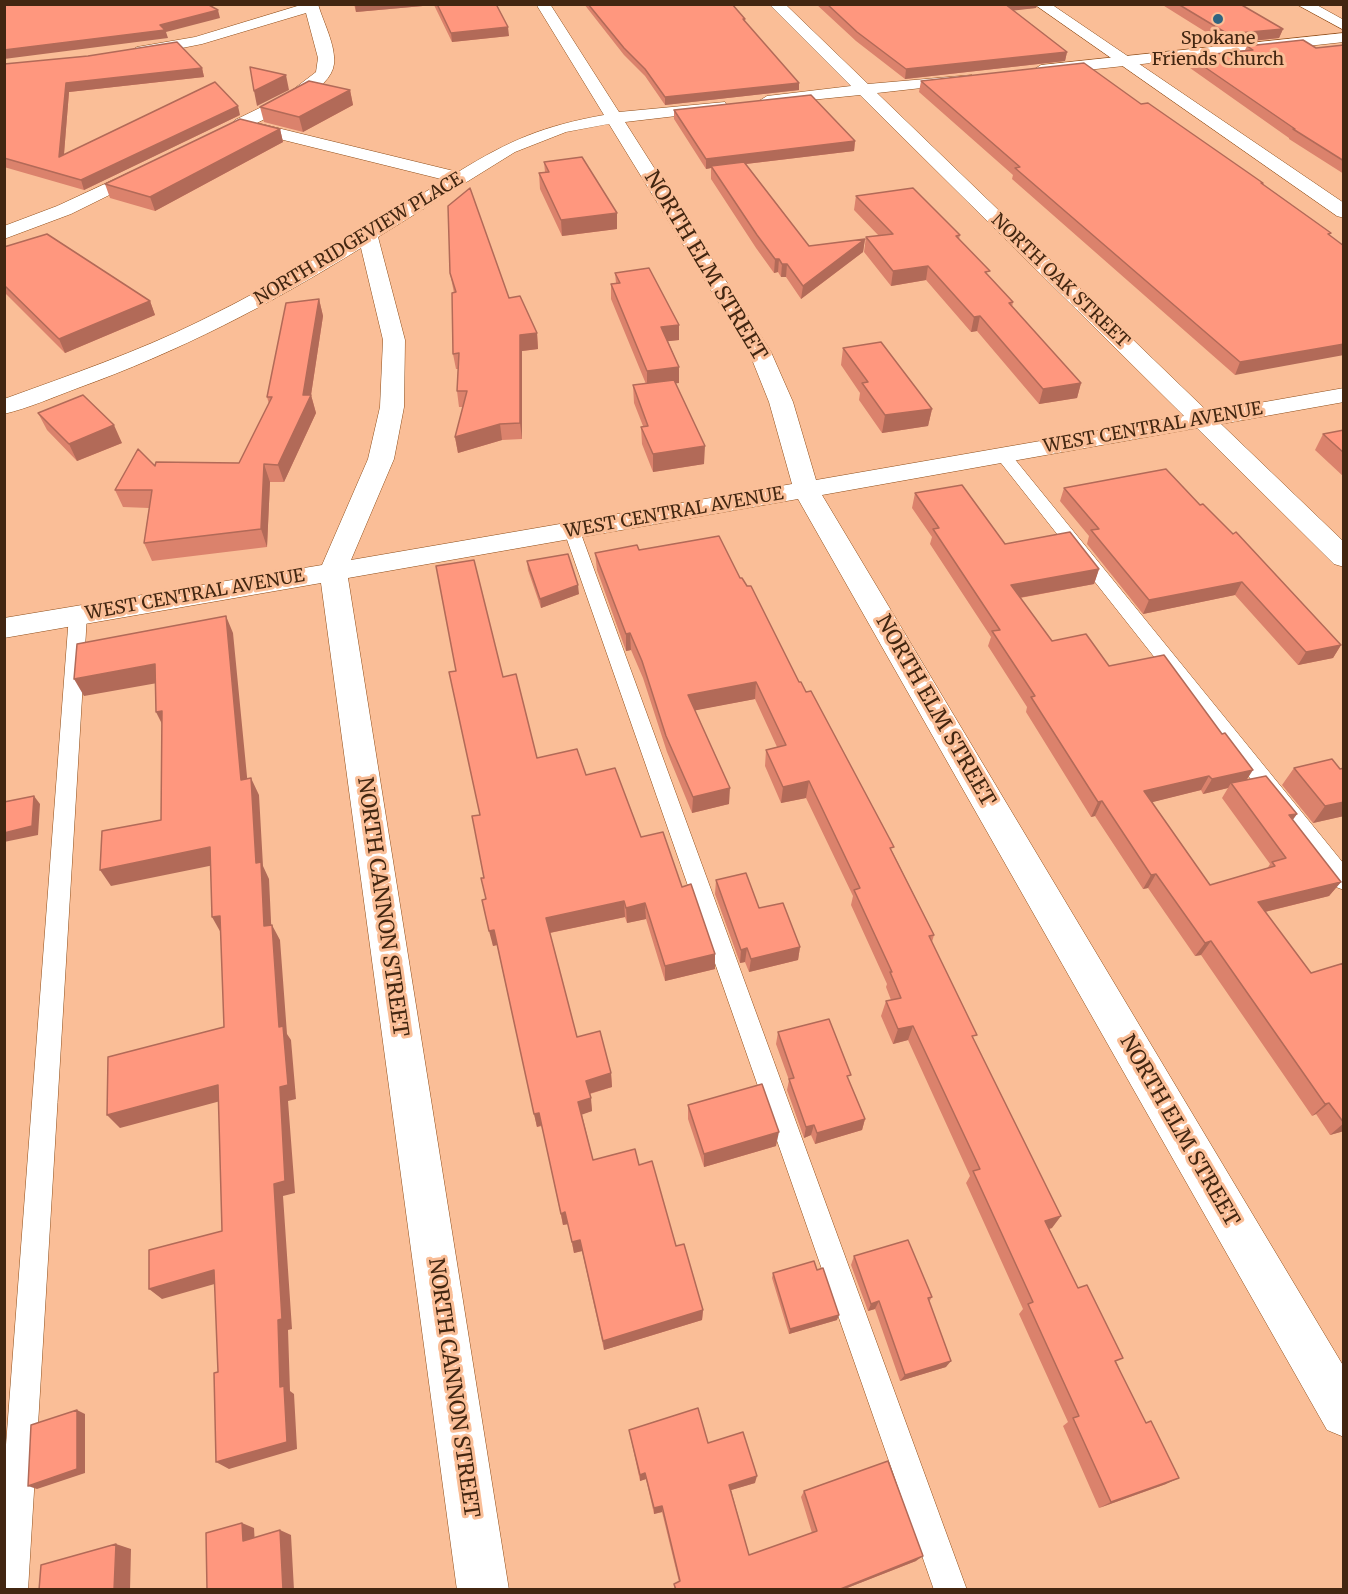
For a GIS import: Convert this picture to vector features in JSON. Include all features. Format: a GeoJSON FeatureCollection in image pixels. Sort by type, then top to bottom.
{"type":"FeatureCollection","features":[{"type":"Feature","properties":{"kind":"street","name":"NORTH ELM STREET"},"geometry":{"type":"LineString","coordinates":[[543,4],[760,352],[781,402],[806,490],[1344,1413]]}},
{"type":"Feature","properties":{"kind":"street","name":"NORTH OAK STREET"},"geometry":{"type":"LineString","coordinates":[[776,4],[1344,558]]}},
{"type":"Feature","properties":{"kind":"street"},"geometry":{"type":"LineString","coordinates":[[1041,4],[1344,212]]}},
{"type":"Feature","properties":{"kind":"street"},"geometry":{"type":"LineString","coordinates":[[1304,4],[1344,26]]}},
{"type":"Feature","properties":{"kind":"street"},"geometry":{"type":"LineString","coordinates":[[127,53],[197,41],[312,6],[327,64],[323,76],[311,87],[220,134]]}},
{"type":"Feature","properties":{"kind":"street"},"geometry":{"type":"LineString","coordinates":[[1024,72],[1344,37]]}},
{"type":"Feature","properties":{"kind":"street","name":"NORTH RIDGEVIEW PLACE"},"geometry":{"type":"LineString","coordinates":[[4,407],[109,369],[206,327],[291,283],[510,148],[562,128],[615,118],[978,77]]}},
{"type":"Feature","properties":{"kind":"street"},"geometry":{"type":"LineString","coordinates":[[241,124],[461,178]]}},
{"type":"Feature","properties":{"kind":"street"},"geometry":{"type":"LineString","coordinates":[[4,233],[64,210],[168,159]]}},
{"type":"Feature","properties":{"kind":"street"},"geometry":{"type":"LineString","coordinates":[[333,570],[381,459],[392,407],[394,340],[368,235]]}},
{"type":"Feature","properties":{"kind":"street","name":"WEST CENTRAL AVENUE"},"geometry":{"type":"LineString","coordinates":[[4,628],[1344,395]]}},
{"type":"Feature","properties":{"kind":"street","name":"NORTH CANNON STREET"},"geometry":{"type":"LineString","coordinates":[[333,570],[483,1590]]}},
{"type":"Feature","properties":{"kind":"lane"},"geometry":{"type":"LineString","coordinates":[[1003,454],[1344,881]]}},
{"type":"Feature","properties":{"kind":"lane"},"geometry":{"type":"LineString","coordinates":[[572,531],[951,1590]]}},
{"type":"Feature","properties":{"kind":"lane"},"geometry":{"type":"LineString","coordinates":[[12,1590],[78,615]]}},
{"type":"Feature","properties":{"kind":"building"},"geometry":{"type":"Polygon","coordinates":[[[4,4],[207,4],[218,10],[160,25],[165,30],[4,50],[4,4]]]}},
{"type":"Feature","properties":{"kind":"building"},"geometry":{"type":"Polygon","coordinates":[[[437,4],[496,4],[508,27],[451,33],[437,4]]]}},
{"type":"Feature","properties":{"kind":"building"},"geometry":{"type":"Polygon","coordinates":[[[588,4],[732,4],[799,83],[665,97],[645,69],[624,48],[588,4]]]}},
{"type":"Feature","properties":{"kind":"building"},"geometry":{"type":"Polygon","coordinates":[[[827,4],[1005,4],[1067,52],[906,69],[857,32],[827,4]]]}},
{"type":"Feature","properties":{"kind":"building"},"geometry":{"type":"Polygon","coordinates":[[[1178,4],[1240,4],[1283,29],[1228,34],[1178,4]]]}},
{"type":"Feature","properties":{"kind":"building"},"geometry":{"type":"Polygon","coordinates":[[[1303,40],[1316,48],[1344,45],[1344,161],[1293,129],[1295,129],[1193,59],[1198,58],[1195,56],[1253,50],[1247,46],[1303,40]]]}},
{"type":"Feature","properties":{"kind":"building"},"geometry":{"type":"Polygon","coordinates":[[[177,42],[202,68],[66,83],[59,157],[215,82],[238,106],[81,180],[4,158],[4,64],[88,56],[177,42]]]}},
{"type":"Feature","properties":{"kind":"building"},"geometry":{"type":"Polygon","coordinates":[[[1084,63],[1141,104],[1148,103],[1263,183],[1261,183],[1331,233],[1328,234],[1344,246],[1344,344],[1240,362],[1015,168],[1020,167],[921,81],[1084,63]]]}},
{"type":"Feature","properties":{"kind":"building"},"geometry":{"type":"Polygon","coordinates":[[[250,67],[286,75],[254,91],[250,67]]]}},
{"type":"Feature","properties":{"kind":"building"},"geometry":{"type":"Polygon","coordinates":[[[309,81],[350,90],[299,117],[260,107],[309,81]]]}},
{"type":"Feature","properties":{"kind":"building"},"geometry":{"type":"Polygon","coordinates":[[[811,95],[855,141],[706,159],[674,110],[811,95]]]}},
{"type":"Feature","properties":{"kind":"building"},"geometry":{"type":"Polygon","coordinates":[[[240,119],[280,129],[150,197],[105,184],[240,119]]]}},
{"type":"Feature","properties":{"kind":"building"},"geometry":{"type":"Polygon","coordinates":[[[582,157],[617,213],[561,220],[539,173],[549,172],[544,162],[582,157]]]}},
{"type":"Feature","properties":{"kind":"building"},"geometry":{"type":"Polygon","coordinates":[[[744,162],[809,246],[865,239],[803,286],[787,264],[782,264],[779,259],[775,259],[711,166],[744,162]]]}},
{"type":"Feature","properties":{"kind":"building"},"geometry":{"type":"Polygon","coordinates":[[[470,188],[509,298],[520,296],[537,333],[520,335],[520,423],[500,424],[455,437],[467,391],[457,391],[459,353],[453,354],[452,293],[456,292],[450,273],[448,206],[470,188]]]}},
{"type":"Feature","properties":{"kind":"building"},"geometry":{"type":"Polygon","coordinates":[[[913,188],[960,235],[956,236],[990,271],[985,272],[1013,302],[1009,303],[1081,383],[1043,389],[980,316],[974,317],[928,266],[893,271],[866,237],[893,234],[856,196],[913,188]]]}},
{"type":"Feature","properties":{"kind":"building"},"geometry":{"type":"Polygon","coordinates":[[[47,234],[150,301],[59,339],[4,285],[4,247],[47,234]]]}},
{"type":"Feature","properties":{"kind":"building"},"geometry":{"type":"Polygon","coordinates":[[[649,268],[679,325],[661,327],[679,367],[647,371],[611,284],[620,283],[615,273],[649,268]]]}},
{"type":"Feature","properties":{"kind":"building"},"geometry":{"type":"Polygon","coordinates":[[[319,299],[303,395],[311,395],[278,465],[264,464],[261,529],[144,543],[152,490],[115,490],[138,449],[155,466],[156,462],[239,463],[272,397],[267,397],[286,303],[319,299]]]}},
{"type":"Feature","properties":{"kind":"building"},"geometry":{"type":"Polygon","coordinates":[[[881,342],[932,409],[885,415],[862,383],[868,382],[843,348],[881,342]]]}},
{"type":"Feature","properties":{"kind":"building"},"geometry":{"type":"Polygon","coordinates":[[[674,380],[705,446],[653,454],[641,427],[648,426],[633,385],[674,380]]]}},
{"type":"Feature","properties":{"kind":"building"},"geometry":{"type":"Polygon","coordinates":[[[83,395],[114,425],[69,444],[38,413],[83,395]]]}},
{"type":"Feature","properties":{"kind":"building"},"geometry":{"type":"Polygon","coordinates":[[[1344,430],[1344,453],[1323,434],[1344,430]]]}},
{"type":"Feature","properties":{"kind":"building"},"geometry":{"type":"Polygon","coordinates":[[[1166,469],[1200,505],[1203,504],[1233,534],[1236,532],[1341,645],[1306,652],[1242,582],[1149,600],[1091,530],[1099,529],[1064,488],[1166,469]]]}},
{"type":"Feature","properties":{"kind":"building"},"geometry":{"type":"Polygon","coordinates":[[[962,485],[1005,544],[1070,532],[1099,569],[1011,585],[1052,641],[1086,634],[1109,666],[1164,655],[1222,734],[1225,733],[1253,770],[1212,779],[1209,776],[1144,791],[1210,885],[1275,866],[1272,862],[1286,858],[1231,783],[1266,776],[1297,814],[1289,815],[1341,882],[1258,902],[1311,973],[1344,963],[1344,1123],[1329,1103],[1325,1104],[1211,941],[1205,943],[1156,874],[1151,875],[1102,801],[1098,802],[1031,697],[1035,696],[992,631],[1000,630],[933,529],[939,528],[915,493],[962,485]]]}},
{"type":"Feature","properties":{"kind":"building"},"geometry":{"type":"Polygon","coordinates":[[[719,536],[740,578],[747,586],[751,586],[799,682],[806,692],[811,691],[894,847],[890,848],[934,935],[929,936],[977,1035],[972,1036],[1061,1216],[1045,1221],[1078,1288],[1087,1285],[1123,1358],[1115,1361],[1146,1423],[1151,1421],[1179,1478],[1111,1502],[1073,1418],[1079,1416],[1028,1304],[1033,1302],[973,1171],[980,1169],[913,1026],[898,1029],[886,1001],[901,998],[890,972],[892,972],[854,890],[860,888],[809,781],[783,787],[766,750],[786,745],[756,682],[688,695],[730,788],[693,797],[666,736],[642,661],[630,633],[626,634],[595,553],[637,545],[639,550],[719,536]]]}},
{"type":"Feature","properties":{"kind":"building"},"geometry":{"type":"Polygon","coordinates":[[[568,554],[578,585],[540,599],[527,561],[568,554]]]}},
{"type":"Feature","properties":{"kind":"building"},"geometry":{"type":"Polygon","coordinates":[[[474,560],[503,677],[516,674],[537,758],[577,749],[586,775],[615,768],[641,837],[663,832],[682,887],[691,884],[715,954],[665,966],[645,903],[626,908],[624,901],[546,918],[577,1037],[600,1031],[611,1073],[586,1081],[591,1098],[578,1102],[593,1160],[635,1149],[639,1165],[652,1161],[676,1246],[684,1244],[703,1310],[603,1341],[580,1240],[572,1242],[565,1212],[561,1214],[539,1113],[534,1114],[494,930],[489,931],[482,900],[486,899],[481,878],[484,878],[472,816],[480,815],[449,672],[456,671],[436,566],[474,560]]]}},
{"type":"Feature","properties":{"kind":"building"},"geometry":{"type":"Polygon","coordinates":[[[226,616],[241,780],[251,778],[256,863],[261,862],[264,926],[272,925],[279,1027],[283,1026],[288,1085],[280,1087],[285,1181],[274,1184],[282,1319],[278,1320],[280,1387],[284,1386],[287,1442],[216,1462],[214,1373],[218,1372],[214,1270],[149,1289],[149,1250],[222,1231],[218,1085],[107,1115],[108,1057],[224,1027],[220,916],[212,917],[210,847],[100,870],[102,831],[161,820],[162,711],[156,712],[155,664],[74,679],[77,644],[226,616]]]}},
{"type":"Feature","properties":{"kind":"building"},"geometry":{"type":"Polygon","coordinates":[[[1332,759],[1340,769],[1344,768],[1344,802],[1325,806],[1294,768],[1332,759]]]}},
{"type":"Feature","properties":{"kind":"building"},"geometry":{"type":"Polygon","coordinates":[[[34,796],[32,826],[4,833],[4,802],[34,796]]]}},
{"type":"Feature","properties":{"kind":"building"},"geometry":{"type":"Polygon","coordinates":[[[746,873],[759,908],[783,903],[800,947],[751,959],[747,948],[741,950],[716,880],[746,873]]]}},
{"type":"Feature","properties":{"kind":"building"},"geometry":{"type":"Polygon","coordinates":[[[829,1019],[851,1075],[847,1076],[865,1119],[817,1133],[814,1125],[806,1127],[789,1079],[794,1078],[778,1032],[829,1019]]]}},
{"type":"Feature","properties":{"kind":"building"},"geometry":{"type":"Polygon","coordinates":[[[762,1084],[779,1132],[704,1154],[688,1105],[762,1084]]]}},
{"type":"Feature","properties":{"kind":"building"},"geometry":{"type":"Polygon","coordinates":[[[908,1240],[932,1297],[928,1298],[951,1361],[905,1375],[879,1301],[871,1304],[854,1256],[908,1240]]]}},
{"type":"Feature","properties":{"kind":"building"},"geometry":{"type":"Polygon","coordinates":[[[814,1261],[817,1270],[823,1268],[839,1315],[790,1329],[773,1273],[814,1261]]]}},
{"type":"Feature","properties":{"kind":"building"},"geometry":{"type":"Polygon","coordinates":[[[698,1408],[708,1443],[743,1432],[757,1476],[729,1485],[749,1555],[817,1531],[804,1491],[888,1461],[923,1556],[838,1590],[676,1590],[674,1584],[680,1581],[662,1506],[654,1508],[645,1473],[640,1475],[629,1430],[698,1408]]]}},
{"type":"Feature","properties":{"kind":"building"},"geometry":{"type":"Polygon","coordinates":[[[77,1410],[77,1469],[28,1486],[31,1425],[77,1410]]]}},
{"type":"Feature","properties":{"kind":"building"},"geometry":{"type":"Polygon","coordinates":[[[242,1523],[243,1541],[280,1530],[283,1590],[207,1590],[206,1533],[242,1523]]]}},
{"type":"Feature","properties":{"kind":"building"},"geometry":{"type":"Polygon","coordinates":[[[116,1544],[114,1590],[39,1590],[41,1565],[116,1544]]]}},
{"type":"Feature","properties":{"kind":"place","name":"Spokane Friends Church"},"geometry":{"type":"Point","coordinates":[1218,19]}}]}
